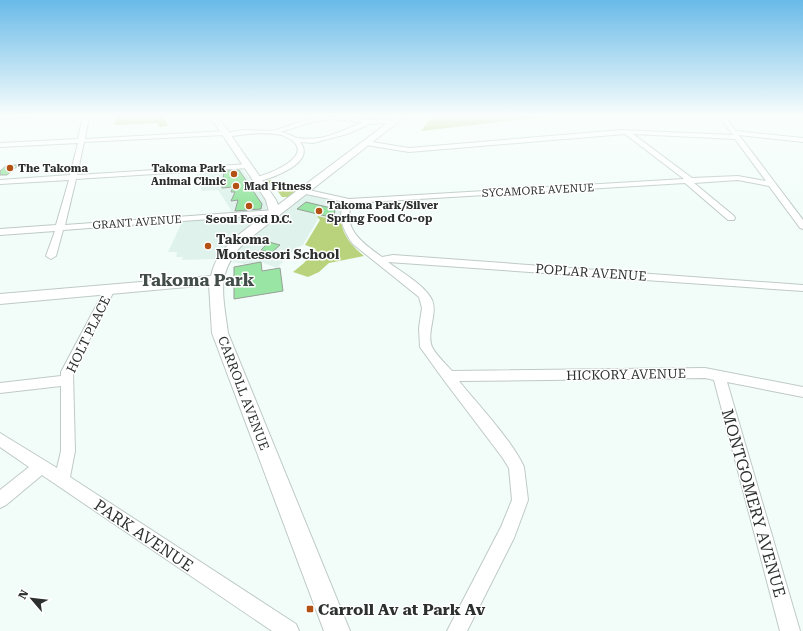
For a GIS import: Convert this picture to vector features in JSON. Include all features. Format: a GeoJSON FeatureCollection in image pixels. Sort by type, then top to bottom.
{"type":"FeatureCollection","features":[{"type":"Feature","properties":{"kind":"main road"},"geometry":{"type":"LineString","coordinates":[[233,144],[271,200],[275,212]]}},
{"type":"Feature","properties":{"kind":"main road","name":"CARROLL AVENUE"},"geometry":{"type":"LineString","coordinates":[[337,631],[220,333],[216,293],[218,270],[224,258],[238,242],[364,144]]}},
{"type":"Feature","properties":{"kind":"main road"},"geometry":{"type":"LineString","coordinates":[[0,299],[217,280]]}},
{"type":"Feature","properties":{"kind":"street"},"geometry":{"type":"LineString","coordinates":[[0,145],[11,144]]}},
{"type":"Feature","properties":{"kind":"street"},"geometry":{"type":"LineString","coordinates":[[51,256],[60,227],[80,144]]}},
{"type":"Feature","properties":{"kind":"street"},"geometry":{"type":"LineString","coordinates":[[299,144],[301,147],[301,151]]}},
{"type":"Feature","properties":{"kind":"street"},"geometry":{"type":"LineString","coordinates":[[257,180],[280,172],[292,165],[298,158],[301,151],[308,144]]}},
{"type":"Feature","properties":{"kind":"street"},"geometry":{"type":"LineString","coordinates":[[375,144],[409,150],[476,144]]}},
{"type":"Feature","properties":{"kind":"street"},"geometry":{"type":"LineString","coordinates":[[642,144],[689,181],[731,218]]}},
{"type":"Feature","properties":{"kind":"street"},"geometry":{"type":"LineString","coordinates":[[742,144],[803,226]]}},
{"type":"Feature","properties":{"kind":"street"},"geometry":{"type":"LineString","coordinates":[[0,182],[248,166]]}},
{"type":"Feature","properties":{"kind":"street","name":"SYCAMORE AVENUE"},"geometry":{"type":"LineString","coordinates":[[304,191],[349,200],[738,178],[773,184]]}},
{"type":"Feature","properties":{"kind":"street"},"geometry":{"type":"LineString","coordinates":[[349,200],[347,204],[346,223],[349,232],[356,242],[420,291],[426,298],[428,304],[425,328],[426,347],[507,452],[516,467],[520,500],[508,532],[457,631]]}},
{"type":"Feature","properties":{"kind":"street","name":"GRANT AVENUE"},"geometry":{"type":"LineString","coordinates":[[0,232],[275,212]]}},
{"type":"Feature","properties":{"kind":"street","name":"POPLAR AVENUE"},"geometry":{"type":"LineString","coordinates":[[380,260],[401,258],[803,288]]}},
{"type":"Feature","properties":{"kind":"street","name":"HOLT PLACE"},"geometry":{"type":"LineString","coordinates":[[62,480],[68,451],[67,372],[110,289]]}},
{"type":"Feature","properties":{"kind":"street","name":"HICKORY AVENUE"},"geometry":{"type":"LineString","coordinates":[[448,376],[697,373],[718,375],[803,392]]}},
{"type":"Feature","properties":{"kind":"street","name":"MONTGOMERY AVENUE"},"geometry":{"type":"LineString","coordinates":[[718,375],[790,631]]}},
{"type":"Feature","properties":{"kind":"street"},"geometry":{"type":"LineString","coordinates":[[0,388],[67,380]]}},
{"type":"Feature","properties":{"kind":"street","name":"PARK AVENUE"},"geometry":{"type":"LineString","coordinates":[[0,439],[289,631]]}},
{"type":"Feature","properties":{"kind":"street"},"geometry":{"type":"LineString","coordinates":[[0,500],[41,466]]}},
{"type":"Feature","properties":{"kind":"shaded area"},"geometry":{"type":"Polygon","coordinates":[[[242,169],[266,201],[266,209],[281,213],[303,195],[307,194],[343,202],[340,220],[322,217],[318,219],[303,245],[295,249],[277,268],[261,262],[245,264],[211,259],[182,260],[183,257],[176,257],[177,252],[168,252],[183,220],[227,217],[231,210],[218,190],[202,191],[196,175],[200,172],[242,169]]]}},
{"type":"Feature","properties":{"kind":"green space"},"geometry":{"type":"Polygon","coordinates":[[[268,181],[301,187],[288,197],[282,197],[276,189],[273,188],[268,181]]]}},
{"type":"Feature","properties":{"kind":"green space"},"geometry":{"type":"Polygon","coordinates":[[[317,216],[341,221],[349,240],[364,256],[329,263],[319,272],[308,277],[293,272],[304,263],[316,249],[305,245],[320,220],[317,216]]]}},
{"type":"Feature","properties":{"kind":"building","name":"The Takoma"},"geometry":{"type":"Polygon","coordinates":[[[7,165],[19,165],[7,175],[0,175],[0,171],[7,165]]]}},
{"type":"Feature","properties":{"kind":"building"},"geometry":{"type":"Polygon","coordinates":[[[239,170],[262,204],[261,209],[235,211],[238,200],[231,201],[235,192],[231,192],[233,187],[222,188],[224,171],[239,170]]]}},
{"type":"Feature","properties":{"kind":"building","name":"Takoma Park/Silver Spring Food Co-op"},"geometry":{"type":"Polygon","coordinates":[[[306,202],[335,209],[334,218],[297,209],[306,202]]]}},
{"type":"Feature","properties":{"kind":"building"},"geometry":{"type":"Polygon","coordinates":[[[269,242],[280,245],[271,253],[261,250],[269,242]]]}},
{"type":"Feature","properties":{"kind":"building"},"geometry":{"type":"Polygon","coordinates":[[[261,262],[262,271],[280,268],[283,291],[234,299],[234,267],[261,262]]]}},
{"type":"Feature","properties":{"kind":"place","name":"The Takoma"},"geometry":{"type":"Point","coordinates":[10,168]}},
{"type":"Feature","properties":{"kind":"place","name":"Takoma Park Animal Clinic"},"geometry":{"type":"Point","coordinates":[234,174]}},
{"type":"Feature","properties":{"kind":"place","name":"Mad Fitness"},"geometry":{"type":"Point","coordinates":[236,186]}},
{"type":"Feature","properties":{"kind":"place","name":"Seoul Food D.C."},"geometry":{"type":"Point","coordinates":[249,206]}},
{"type":"Feature","properties":{"kind":"place","name":"Takoma Park/Silver Spring Food Co-op"},"geometry":{"type":"Point","coordinates":[319,211]}},
{"type":"Feature","properties":{"kind":"place","name":"Takoma Montessori School"},"geometry":{"type":"Point","coordinates":[208,246]}},
{"type":"Feature","properties":{"kind":"place","name":"Carroll Av at Park Av"},"geometry":{"type":"Point","coordinates":[310,609]}},
{"type":"Feature","properties":{"kind":"district","name":"Takoma Park"},"geometry":{"type":"Point","coordinates":[197,280]}}]}
